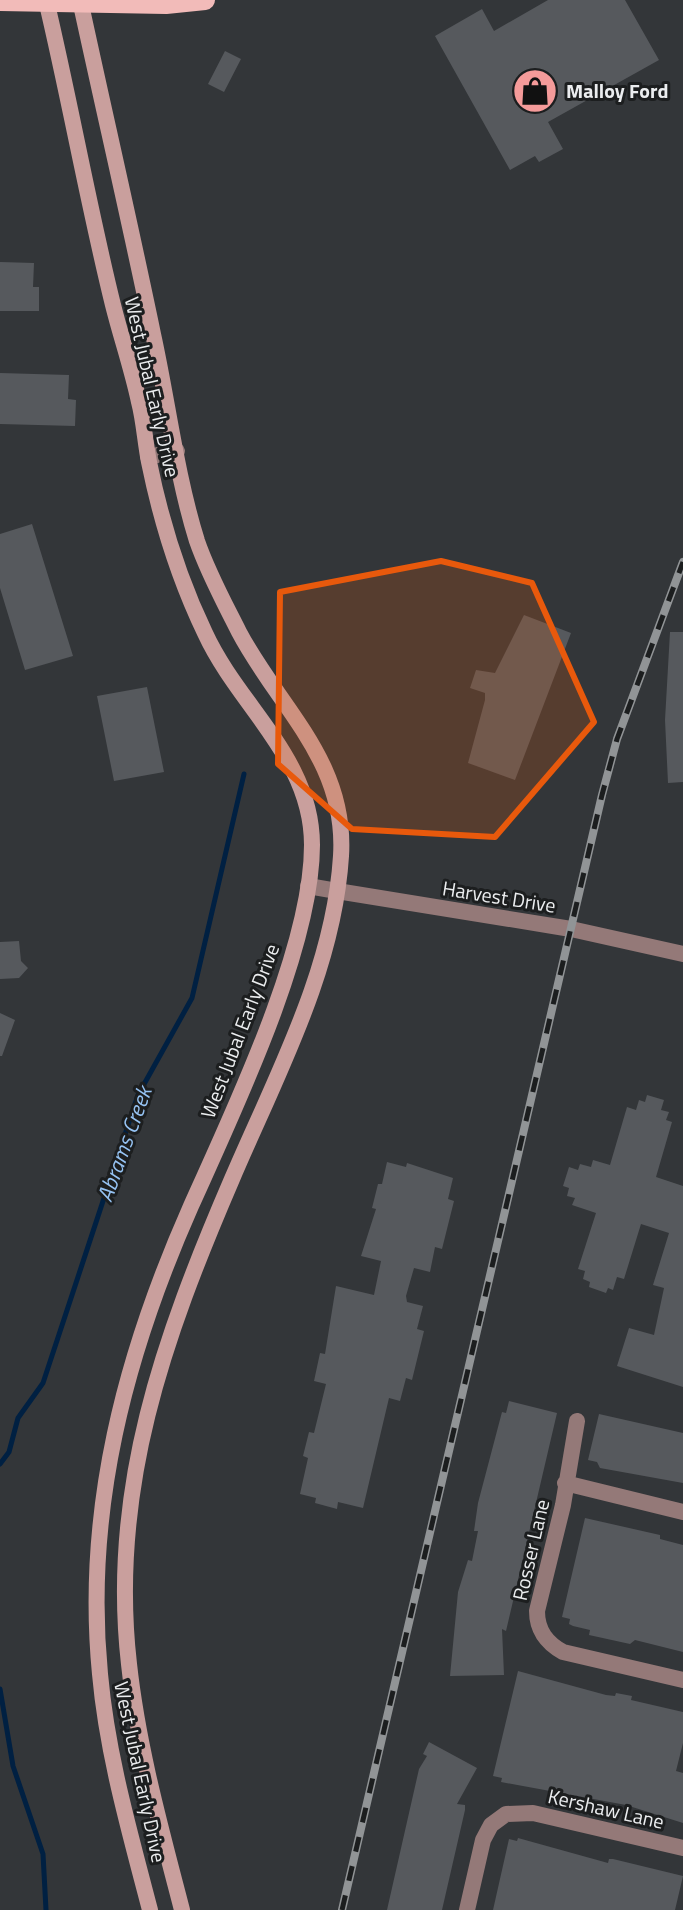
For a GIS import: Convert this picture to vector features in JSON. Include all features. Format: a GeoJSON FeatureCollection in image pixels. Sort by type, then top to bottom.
{"type":"FeatureCollection","features":[{"type":"Feature","properties":{"kind":"main road"},"geometry":{"type":"LineString","coordinates":[[0,1],[166,4],[205,0]]}},
{"type":"Feature","properties":{"kind":"main road","name":"West Jubal Early Drive"},"geometry":{"type":"LineString","coordinates":[[46,1],[113,306],[140,406],[148,457],[174,559],[207,639],[235,684],[283,749],[303,790],[313,846],[308,886],[280,990],[148,1313],[117,1417],[102,1501],[95,1579],[100,1678],[113,1759],[150,1910]]}},
{"type":"Feature","properties":{"kind":"main road","name":"West Jubal Early Drive"},"geometry":{"type":"LineString","coordinates":[[80,1],[187,503],[214,583],[252,654],[318,751],[334,795],[342,852],[337,891],[310,996],[217,1213],[168,1340],[140,1436],[129,1503],[125,1605],[129,1666],[150,1782],[182,1910]]}},
{"type":"Feature","properties":{"kind":"street"},"geometry":{"type":"LineString","coordinates":[[148,457],[177,451]]}},
{"type":"Feature","properties":{"kind":"street","name":"Harvest Drive"},"geometry":{"type":"LineString","coordinates":[[308,886],[571,929],[683,954]]}},
{"type":"Feature","properties":{"kind":"street","name":"Rosser Lane"},"geometry":{"type":"LineString","coordinates":[[577,1421],[537,1611],[543,1635],[563,1652],[683,1680]]}},
{"type":"Feature","properties":{"kind":"street"},"geometry":{"type":"LineString","coordinates":[[565,1483],[683,1512]]}},
{"type":"Feature","properties":{"kind":"street","name":"Kershaw Lane"},"geometry":{"type":"LineString","coordinates":[[467,1910],[487,1830],[500,1817],[517,1812],[683,1848]]}},
{"type":"Feature","properties":{"kind":"highlighted area"},"geometry":{"type":"Polygon","coordinates":[[[441,561],[532,583],[594,722],[495,837],[352,829],[278,764],[280,592],[441,561]]]}},
{"type":"Feature","properties":{"kind":"building","name":"Malloy Ford"},"geometry":{"type":"Polygon","coordinates":[[[548,0],[625,0],[659,60],[548,122],[563,149],[539,162],[535,156],[510,170],[435,36],[482,9],[494,31],[548,0]]]}},
{"type":"Feature","properties":{"kind":"building"},"geometry":{"type":"Polygon","coordinates":[[[225,51],[241,59],[224,92],[208,84],[225,51]]]}},
{"type":"Feature","properties":{"kind":"building"},"geometry":{"type":"Polygon","coordinates":[[[0,262],[34,263],[33,287],[39,287],[39,311],[0,311],[0,262]]]}},
{"type":"Feature","properties":{"kind":"building"},"geometry":{"type":"Polygon","coordinates":[[[0,373],[69,375],[68,399],[76,400],[75,426],[0,424],[0,373]]]}},
{"type":"Feature","properties":{"kind":"building"},"geometry":{"type":"Polygon","coordinates":[[[32,524],[73,656],[25,670],[0,588],[0,534],[32,524]]]}},
{"type":"Feature","properties":{"kind":"building"},"geometry":{"type":"Polygon","coordinates":[[[524,615],[571,633],[515,780],[468,763],[485,700],[485,693],[470,688],[476,670],[495,673],[524,615]]]}},
{"type":"Feature","properties":{"kind":"building"},"geometry":{"type":"Polygon","coordinates":[[[670,632],[683,632],[683,782],[668,783],[665,720],[670,632]]]}},
{"type":"Feature","properties":{"kind":"building"},"geometry":{"type":"Polygon","coordinates":[[[147,687],[164,772],[114,781],[97,696],[147,687]]]}},
{"type":"Feature","properties":{"kind":"building"},"geometry":{"type":"Polygon","coordinates":[[[19,941],[21,961],[28,968],[19,978],[0,979],[0,942],[19,941]]]}},
{"type":"Feature","properties":{"kind":"building"},"geometry":{"type":"Polygon","coordinates":[[[0,1013],[15,1020],[2,1056],[0,1056],[0,1013]]]}},
{"type":"Feature","properties":{"kind":"building"},"geometry":{"type":"Polygon","coordinates":[[[647,1095],[664,1100],[661,1110],[669,1112],[666,1120],[672,1122],[656,1177],[683,1186],[683,1387],[617,1366],[629,1328],[654,1335],[664,1288],[653,1285],[669,1233],[641,1224],[624,1279],[617,1277],[613,1290],[608,1288],[606,1293],[589,1287],[590,1282],[583,1279],[585,1271],[578,1269],[596,1213],[572,1205],[575,1198],[567,1196],[569,1188],[563,1186],[569,1167],[578,1170],[580,1164],[591,1167],[593,1160],[610,1165],[627,1107],[636,1110],[639,1100],[645,1102],[647,1095]]]}},
{"type":"Feature","properties":{"kind":"building"},"geometry":{"type":"Polygon","coordinates":[[[387,1162],[406,1167],[407,1163],[453,1178],[448,1199],[454,1201],[442,1249],[435,1247],[430,1272],[414,1268],[406,1296],[407,1302],[423,1306],[417,1329],[424,1331],[412,1380],[406,1378],[400,1401],[389,1398],[363,1508],[338,1502],[337,1509],[315,1503],[316,1498],[300,1494],[308,1458],[303,1456],[309,1432],[314,1433],[326,1384],[314,1381],[320,1353],[325,1354],[336,1286],[374,1295],[381,1261],[361,1256],[376,1209],[372,1208],[378,1184],[382,1184],[387,1162]]]}},
{"type":"Feature","properties":{"kind":"building"},"geometry":{"type":"Polygon","coordinates":[[[509,1401],[557,1413],[506,1631],[502,1629],[504,1675],[450,1676],[458,1592],[468,1560],[472,1561],[478,1531],[474,1531],[478,1503],[502,1412],[506,1413],[509,1401]]]}},
{"type":"Feature","properties":{"kind":"building"},"geometry":{"type":"Polygon","coordinates":[[[599,1414],[683,1433],[683,1483],[600,1468],[597,1462],[588,1460],[599,1414]]]}},
{"type":"Feature","properties":{"kind":"building"},"geometry":{"type":"Polygon","coordinates":[[[585,1518],[660,1535],[660,1539],[683,1545],[683,1652],[635,1640],[630,1644],[589,1635],[590,1630],[573,1626],[569,1624],[570,1619],[562,1617],[585,1518]]]}},
{"type":"Feature","properties":{"kind":"building"},"geometry":{"type":"Polygon","coordinates":[[[518,1671],[606,1695],[632,1696],[631,1700],[683,1712],[683,1743],[676,1771],[683,1773],[683,1823],[626,1805],[501,1782],[502,1778],[493,1776],[518,1671]]]}},
{"type":"Feature","properties":{"kind":"building"},"geometry":{"type":"Polygon","coordinates":[[[429,1742],[477,1768],[457,1804],[465,1805],[465,1810],[442,1910],[387,1910],[419,1769],[427,1756],[423,1754],[429,1742]]]}},
{"type":"Feature","properties":{"kind":"building"},"geometry":{"type":"Polygon","coordinates":[[[518,1838],[608,1863],[609,1859],[613,1859],[683,1876],[675,1910],[493,1910],[509,1839],[517,1841],[518,1838]]]}},
{"type":"Feature","properties":{"kind":"waterway","name":"Abrams Creek"},"geometry":{"type":"LineString","coordinates":[[0,1464],[9,1452],[18,1418],[43,1383],[138,1095],[192,998],[244,774]]}},
{"type":"Feature","properties":{"kind":"waterway","name":"Abrams Creek"},"geometry":{"type":"LineString","coordinates":[[0,1689],[13,1766],[43,1854],[46,1910]]}},
{"type":"Feature","properties":{"kind":"railway"},"geometry":{"type":"LineString","coordinates":[[342,1910],[602,795],[617,739],[683,562]]}},
{"type":"Feature","properties":{"kind":"place","name":"Malloy Ford"},"geometry":{"type":"Point","coordinates":[535,91]}}]}
